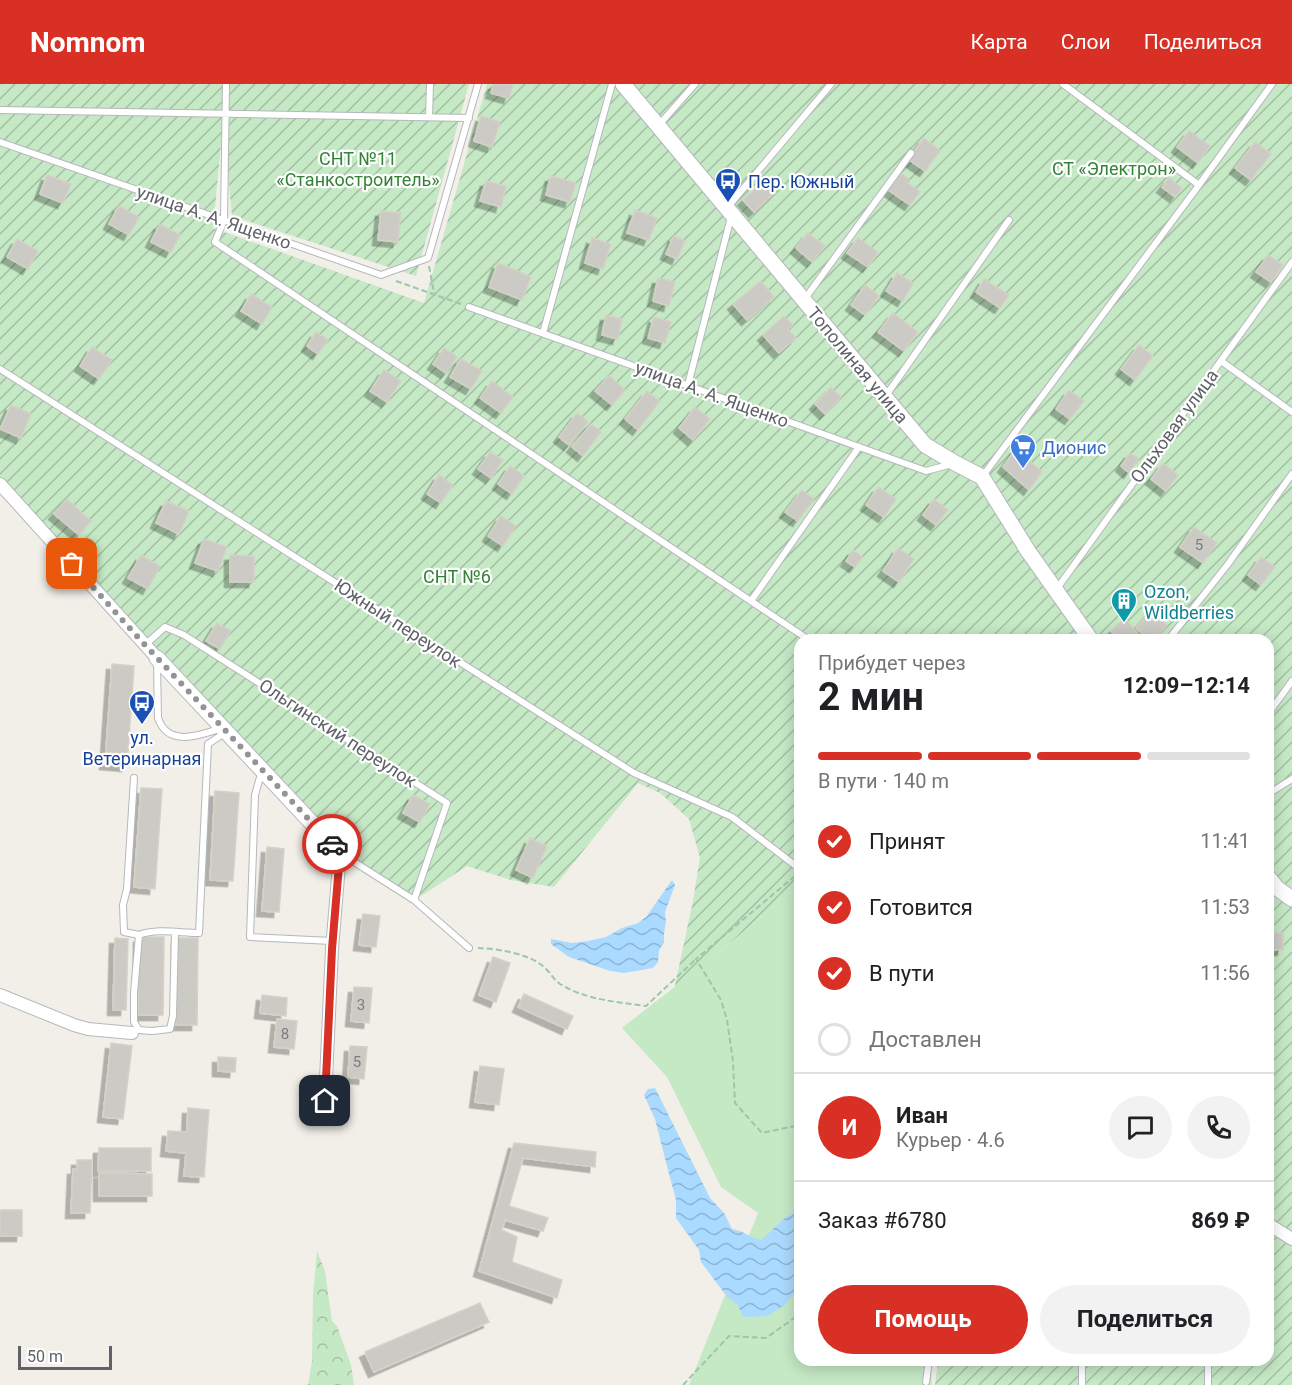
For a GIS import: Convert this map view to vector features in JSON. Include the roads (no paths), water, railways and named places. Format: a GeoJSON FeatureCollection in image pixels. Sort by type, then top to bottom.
{"type":"FeatureCollection","features":[{"type":"Feature","properties":{"kind":"street","name":"Тополиная улица"},"geometry":{"type":"LineString","coordinates":[[623,84],[925,445],[982,477]]}},
{"type":"Feature","properties":{"kind":"street"},"geometry":{"type":"LineString","coordinates":[[982,477],[1084,634]]}},
{"type":"Feature","properties":{"kind":"street"},"geometry":{"type":"LineString","coordinates":[[0,484],[145,645],[340,853],[332,941],[325,1101]]}},
{"type":"Feature","properties":{"kind":"street"},"geometry":{"type":"LineString","coordinates":[[1274,884],[1292,899]]}},
{"type":"Feature","properties":{"kind":"street"},"geometry":{"type":"LineString","coordinates":[[0,995],[74,1025],[88,1029],[132,1033]]}},
{"type":"Feature","properties":{"kind":"street"},"geometry":{"type":"LineString","coordinates":[[1274,1228],[1292,1239]]}},
{"type":"Feature","properties":{"kind":"lane"},"geometry":{"type":"LineString","coordinates":[[226,84],[224,220],[215,242],[800,634]]}},
{"type":"Feature","properties":{"kind":"lane"},"geometry":{"type":"LineString","coordinates":[[429,117],[430,84]]}},
{"type":"Feature","properties":{"kind":"lane"},"geometry":{"type":"LineString","coordinates":[[0,110],[469,118],[478,84]]}},
{"type":"Feature","properties":{"kind":"lane"},"geometry":{"type":"LineString","coordinates":[[543,333],[612,84]]}},
{"type":"Feature","properties":{"kind":"lane"},"geometry":{"type":"LineString","coordinates":[[658,126],[695,84]]}},
{"type":"Feature","properties":{"kind":"lane"},"geometry":{"type":"LineString","coordinates":[[688,385],[729,212],[831,84]]}},
{"type":"Feature","properties":{"kind":"lane"},"geometry":{"type":"LineString","coordinates":[[1063,84],[1199,185]]}},
{"type":"Feature","properties":{"kind":"lane"},"geometry":{"type":"LineString","coordinates":[[982,477],[1272,84]]}},
{"type":"Feature","properties":{"kind":"lane","name":"улица А. А. Ященко"},"geometry":{"type":"LineString","coordinates":[[0,142],[381,275],[428,258],[469,118]]}},
{"type":"Feature","properties":{"kind":"lane"},"geometry":{"type":"LineString","coordinates":[[804,300],[910,153]]}},
{"type":"Feature","properties":{"kind":"lane"},"geometry":{"type":"LineString","coordinates":[[885,397],[1009,220]]}},
{"type":"Feature","properties":{"kind":"lane","name":"Ольховая улица"},"geometry":{"type":"LineString","coordinates":[[1056,591],[1292,262]]}},
{"type":"Feature","properties":{"kind":"lane","name":"улица А. А. Ященко"},"geometry":{"type":"LineString","coordinates":[[469,307],[926,471],[955,463]]}},
{"type":"Feature","properties":{"kind":"lane"},"geometry":{"type":"LineString","coordinates":[[1221,361],[1292,412]]}},
{"type":"Feature","properties":{"kind":"lane","name":"Южный переулок"},"geometry":{"type":"LineString","coordinates":[[0,369],[634,773],[732,817],[794,866]]}},
{"type":"Feature","properties":{"kind":"lane"},"geometry":{"type":"LineString","coordinates":[[751,601],[859,447]]}},
{"type":"Feature","properties":{"kind":"lane"},"geometry":{"type":"LineString","coordinates":[[1173,634],[1228,564],[1292,474]]}},
{"type":"Feature","properties":{"kind":"lane","name":"Ольгинский переулок"},"geometry":{"type":"LineString","coordinates":[[145,645],[165,627],[184,635],[447,803],[414,900]]}},
{"type":"Feature","properties":{"kind":"lane"},"geometry":{"type":"LineString","coordinates":[[157,658],[158,718],[167,733],[184,737],[225,730]]}},
{"type":"Feature","properties":{"kind":"lane"},"geometry":{"type":"LineString","coordinates":[[1274,706],[1292,681]]}},
{"type":"Feature","properties":{"kind":"lane"},"geometry":{"type":"LineString","coordinates":[[134,778],[128,890],[123,905],[124,932],[139,935],[148,932],[199,933],[208,744],[225,730]]}},
{"type":"Feature","properties":{"kind":"lane"},"geometry":{"type":"LineString","coordinates":[[262,770],[255,795],[250,937],[332,941]]}},
{"type":"Feature","properties":{"kind":"lane"},"geometry":{"type":"LineString","coordinates":[[1274,790],[1292,779]]}},
{"type":"Feature","properties":{"kind":"lane"},"geometry":{"type":"LineString","coordinates":[[340,853],[414,900],[469,948]]}},
{"type":"Feature","properties":{"kind":"lane"},"geometry":{"type":"LineString","coordinates":[[139,935],[134,1022],[139,1029],[152,1031],[170,1029],[172,1022],[175,932]]}},
{"type":"Feature","properties":{"kind":"lane"},"geometry":{"type":"LineString","coordinates":[[926,1382],[928,1366]]}},
{"type":"Feature","properties":{"kind":"lane"},"geometry":{"type":"LineString","coordinates":[[1082,1366],[1082,1385]]}},
{"type":"Feature","properties":{"kind":"lane"},"geometry":{"type":"LineString","coordinates":[[1208,1366],[1208,1385]]}},
{"type":"Feature","properties":{"kind":"water"},"geometry":{"type":"Polygon","coordinates":[[[672,880],[675,885],[665,912],[664,943],[659,950],[658,962],[653,968],[624,973],[610,971],[569,957],[551,944],[551,939],[572,943],[606,937],[622,928],[638,923],[646,917],[672,880]]]}},
{"type":"Feature","properties":{"kind":"water"},"geometry":{"type":"Polygon","coordinates":[[[655,1088],[710,1198],[724,1213],[732,1229],[761,1240],[788,1216],[794,1214],[794,1293],[785,1305],[767,1316],[743,1317],[738,1305],[728,1298],[701,1262],[699,1250],[676,1218],[676,1200],[655,1119],[644,1095],[648,1089],[655,1088]]]}},
{"type":"Feature","properties":{"kind":"place","name":"Пер. Южный"},"geometry":{"type":"Point","coordinates":[728,204]}},
{"type":"Feature","properties":{"kind":"place","name":"Дионис"},"geometry":{"type":"Point","coordinates":[1023,470]}},
{"type":"Feature","properties":{"kind":"place","name":"Ozon, Wildberries"},"geometry":{"type":"Point","coordinates":[1124,624]}},
{"type":"Feature","properties":{"kind":"place","name":"ул. Ветеринарная"},"geometry":{"type":"Point","coordinates":[142,726]}},
{"type":"Feature","properties":{"kind":"park label","name":"СНТ №11 «Станкостроитель»"},"geometry":{"type":"Point","coordinates":[358,168]}},
{"type":"Feature","properties":{"kind":"park label","name":"СТ «Электрон»"},"geometry":{"type":"Point","coordinates":[1114,168]}},
{"type":"Feature","properties":{"kind":"park label","name":"СНТ №6"},"geometry":{"type":"Point","coordinates":[457,576]}}]}
